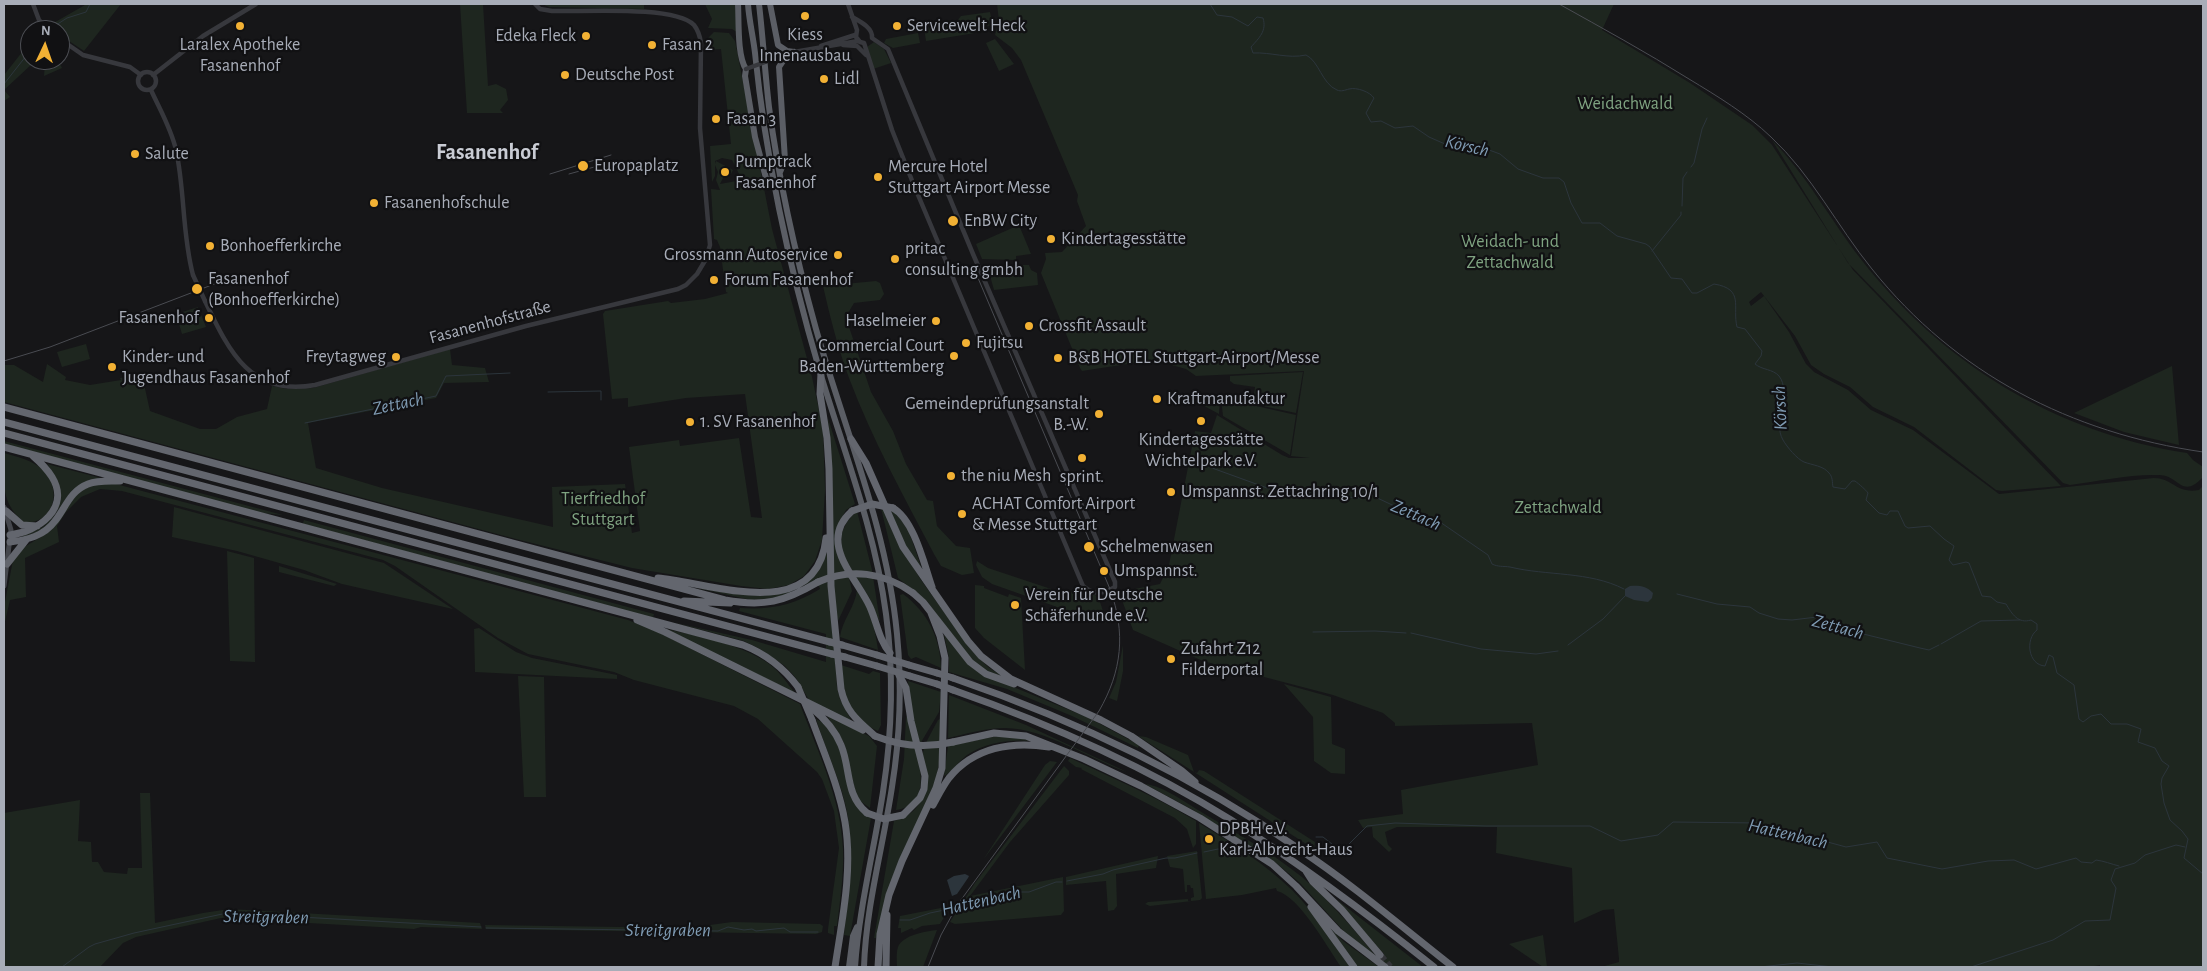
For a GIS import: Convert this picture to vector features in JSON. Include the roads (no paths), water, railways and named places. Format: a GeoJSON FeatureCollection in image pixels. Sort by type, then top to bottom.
{"type":"FeatureCollection","features":[{"type":"Feature","properties":{"kind":"highway"},"geometry":{"type":"LineString","coordinates":[[738,4],[741,50],[743,65],[746,69],[745,76],[755,137],[766,178],[774,184]]}},
{"type":"Feature","properties":{"kind":"highway"},"geometry":{"type":"LineString","coordinates":[[748,4],[763,124],[774,184],[799,298],[820,373],[873,542],[883,592],[890,653],[891,700],[888,755],[860,920],[849,967]]}},
{"type":"Feature","properties":{"kind":"highway"},"geometry":{"type":"LineString","coordinates":[[760,4],[769,106],[780,172],[810,307],[869,496],[886,561],[896,623],[899,675],[898,725],[894,773],[866,941],[864,967]]}},
{"type":"Feature","properties":{"kind":"highway"},"geometry":{"type":"LineString","coordinates":[[770,4],[778,44],[787,51],[794,52]]}},
{"type":"Feature","properties":{"kind":"highway"},"geometry":{"type":"LineString","coordinates":[[780,172],[785,160],[779,67],[785,58],[794,52]]}},
{"type":"Feature","properties":{"kind":"highway"},"geometry":{"type":"LineString","coordinates":[[820,373],[820,394],[828,456],[831,586],[841,689],[845,705],[852,716],[874,736]]}},
{"type":"Feature","properties":{"kind":"highway"},"geometry":{"type":"LineString","coordinates":[[4,408],[738,602]]}},
{"type":"Feature","properties":{"kind":"highway"},"geometry":{"type":"LineString","coordinates":[[4,422],[842,645],[953,678],[1020,702],[1077,726],[1201,787],[1313,858],[1453,967]]}},
{"type":"Feature","properties":{"kind":"highway"},"geometry":{"type":"LineString","coordinates":[[4,433],[845,657],[937,684],[1041,724],[1138,768],[1230,820],[1304,868],[1434,967]]}},
{"type":"Feature","properties":{"kind":"highway"},"geometry":{"type":"LineString","coordinates":[[851,439],[866,463],[903,547],[968,641],[985,660],[1011,679],[1042,695]]}},
{"type":"Feature","properties":{"kind":"highway"},"geometry":{"type":"LineString","coordinates":[[4,447],[754,649],[781,667],[798,687],[812,720],[840,799],[847,836],[847,875],[835,967]]}},
{"type":"Feature","properties":{"kind":"highway"},"geometry":{"type":"LineString","coordinates":[[7,539],[26,532],[48,518],[56,503],[57,490],[52,477],[32,455]]}},
{"type":"Feature","properties":{"kind":"highway"},"geometry":{"type":"LineString","coordinates":[[7,539],[26,540],[40,534],[55,522],[72,495],[78,489],[88,484],[102,481],[129,481]]}},
{"type":"Feature","properties":{"kind":"highway"},"geometry":{"type":"LineString","coordinates":[[890,653],[883,644],[870,607],[842,559],[838,546],[840,526],[852,511],[872,504],[881,504],[893,508],[902,514],[909,524],[935,594]]}},
{"type":"Feature","properties":{"kind":"highway"},"geometry":{"type":"LineString","coordinates":[[5,509],[22,524],[37,526]]}},
{"type":"Feature","properties":{"kind":"highway"},"geometry":{"type":"LineString","coordinates":[[638,577],[755,593],[782,592],[803,581],[818,564],[823,551],[830,518]]}},
{"type":"Feature","properties":{"kind":"highway"},"geometry":{"type":"LineString","coordinates":[[7,564],[26,540]]}},
{"type":"Feature","properties":{"kind":"highway"},"geometry":{"type":"LineString","coordinates":[[676,601],[696,600],[725,604],[738,602],[761,603],[796,595],[818,582],[837,575],[867,574],[886,578],[913,593],[976,667],[992,676],[1101,720],[1131,736],[1182,770],[1201,787]]}},
{"type":"Feature","properties":{"kind":"highway"},"geometry":{"type":"LineString","coordinates":[[878,967],[883,942],[886,908],[896,876],[939,777],[944,736],[945,658],[940,636],[931,613]]}},
{"type":"Feature","properties":{"kind":"highway"},"geometry":{"type":"LineString","coordinates":[[628,614],[637,621],[665,632],[874,736],[892,742],[918,745],[953,742],[985,734],[1003,732],[1026,736],[1064,750],[1122,776],[1200,818],[1272,864],[1345,937],[1385,967]]}},
{"type":"Feature","properties":{"kind":"highway"},"geometry":{"type":"LineString","coordinates":[[806,703],[820,715],[837,736],[846,760],[852,796],[867,812],[884,819],[903,815],[920,798],[924,789],[925,776],[911,721],[906,688],[899,675]]}},
{"type":"Feature","properties":{"kind":"highway"},"geometry":{"type":"LineString","coordinates":[[924,814],[934,805],[950,778],[963,765],[979,754],[998,747],[1017,744],[1064,750]]}},
{"type":"Feature","properties":{"kind":"highway"},"geometry":{"type":"LineString","coordinates":[[1304,868],[1313,882],[1342,910],[1380,955]]}},
{"type":"Feature","properties":{"kind":"highway"},"geometry":{"type":"LineString","coordinates":[[1306,897],[1312,909],[1354,967]]}},
{"type":"Feature","properties":{"kind":"highway"},"geometry":{"type":"LineString","coordinates":[[855,940],[855,967]]}},
{"type":"Feature","properties":{"kind":"highway"},"geometry":{"type":"LineString","coordinates":[[883,942],[886,967]]}},
{"type":"Feature","properties":{"kind":"main road"},"geometry":{"type":"LineString","coordinates":[[4,586],[10,522],[5,509]]}},
{"type":"Feature","properties":{"kind":"street"},"geometry":{"type":"LineString","coordinates":[[33,4],[39,20]]}},
{"type":"Feature","properties":{"kind":"street"},"geometry":{"type":"LineString","coordinates":[[153,75],[203,36],[256,4]]}},
{"type":"Feature","properties":{"kind":"street","name":"Fasanenhofstraße"},"geometry":{"type":"LineString","coordinates":[[151,90],[169,127],[176,152],[188,252],[193,275],[226,343],[241,364],[272,383],[299,387],[315,385],[480,338],[678,289],[686,285],[702,268],[710,245],[700,128],[700,39],[694,26],[682,18],[652,13],[545,10],[540,9],[535,4]]}},
{"type":"Feature","properties":{"kind":"street"},"geometry":{"type":"LineString","coordinates":[[848,4],[857,30]]}},
{"type":"Feature","properties":{"kind":"street"},"geometry":{"type":"LineString","coordinates":[[746,69],[794,52],[858,41],[864,43],[892,130],[913,183],[1083,586],[1087,590],[1097,593],[1110,590],[1115,582],[970,248],[888,49],[872,38],[871,30],[852,17]]}},
{"type":"Feature","properties":{"kind":"street"},"geometry":{"type":"LineString","coordinates":[[858,41],[855,35],[857,30],[864,26]]}},
{"type":"Feature","properties":{"kind":"street"},"geometry":{"type":"LineString","coordinates":[[815,49],[855,35]]}},
{"type":"Feature","properties":{"kind":"street"},"geometry":{"type":"LineString","coordinates":[[839,45],[857,46],[867,56]]}},
{"type":"Feature","properties":{"kind":"street"},"geometry":{"type":"LineString","coordinates":[[70,46],[84,55],[130,66],[141,75]]}},
{"type":"Feature","properties":{"kind":"street"},"geometry":{"type":"LineString","coordinates":[[148,72],[153,75],[156,83],[151,90],[145,90],[140,87],[138,79],[141,75],[148,72]]}},
{"type":"Feature","properties":{"kind":"waterway"},"geometry":{"type":"LineString","coordinates":[[64,20],[86,12],[90,4]]}},
{"type":"Feature","properties":{"kind":"waterway","name":"Körsch"},"geometry":{"type":"LineString","coordinates":[[1210,4],[1217,15],[1232,17],[1248,26],[1257,17],[1263,18],[1263,31],[1251,47],[1253,53],[1306,55],[1314,62],[1332,87],[1340,91],[1363,90],[1370,94],[1374,98],[1366,113],[1371,122],[1381,121],[1395,128],[1413,126],[1429,137],[1445,144],[1464,148],[1472,145],[1481,147],[1500,154],[1518,169],[1543,178],[1559,178],[1564,182],[1571,203],[1582,223],[1600,223],[1617,236],[1646,244],[1671,278],[1682,279],[1692,293],[1697,293],[1714,284],[1724,286],[1730,290],[1735,300],[1737,327],[1745,329],[1762,351],[1755,364],[1777,374],[1782,383],[1784,390],[1780,416],[1780,433],[1795,456],[1804,462],[1821,467],[1827,471],[1831,476],[1833,487],[1845,489],[1852,481],[1855,481],[1868,493],[1866,500],[1879,513],[1887,515],[1890,511],[1898,511],[1905,526],[1908,528],[1930,526],[1954,546],[1949,560],[1953,565],[1969,563],[1982,596],[1991,597],[1997,602],[2006,604],[2013,615],[2022,621],[2031,620],[2037,624],[2037,630],[2033,634],[2030,645],[2032,657],[2039,665],[2045,666],[2049,655],[2053,657],[2057,673],[2074,685],[2079,719],[2083,722],[2091,716],[2101,714],[2111,724],[2127,724],[2141,729],[2138,742],[2155,748],[2162,761],[2169,766],[2162,778],[2161,784],[2164,803],[2170,820],[2188,839],[2184,858],[2203,874]]}},
{"type":"Feature","properties":{"kind":"waterway"},"geometry":{"type":"LineString","coordinates":[[4,84],[20,64]]}},
{"type":"Feature","properties":{"kind":"waterway"},"geometry":{"type":"LineString","coordinates":[[1691,167],[1694,163],[1702,129],[1707,118]]}},
{"type":"Feature","properties":{"kind":"waterway"},"geometry":{"type":"LineString","coordinates":[[1682,206],[1683,178],[1687,172]]}},
{"type":"Feature","properties":{"kind":"waterway"},"geometry":{"type":"LineString","coordinates":[[1652,251],[1681,215],[1681,212]]}},
{"type":"Feature","properties":{"kind":"waterway","name":"Zettach"},"geometry":{"type":"LineString","coordinates":[[305,423],[436,396],[446,376],[510,373]]}},
{"type":"Feature","properties":{"kind":"waterway","name":"Zettach"},"geometry":{"type":"LineString","coordinates":[[548,392],[601,391],[601,400]]}},
{"type":"Feature","properties":{"kind":"waterway","name":"Zettach"},"geometry":{"type":"LineString","coordinates":[[1190,460],[1270,489],[1362,498],[1371,495],[1424,520],[1440,522],[1488,555],[1494,565],[1597,579],[1624,589]]}},
{"type":"Feature","properties":{"kind":"waterway","name":"Zettach"},"geometry":{"type":"LineString","coordinates":[[1677,594],[1717,604],[1750,607],[1759,613],[1778,619],[1792,620],[1817,617],[1835,627],[1929,650],[1939,645]]}},
{"type":"Feature","properties":{"kind":"waterway"},"geometry":{"type":"LineString","coordinates":[[1568,645],[1603,619],[1626,595]]}},
{"type":"Feature","properties":{"kind":"waterway","name":"Zettach"},"geometry":{"type":"LineString","coordinates":[[1941,644],[1981,621],[2020,620]]}},
{"type":"Feature","properties":{"kind":"waterway"},"geometry":{"type":"LineString","coordinates":[[1313,632],[1375,631],[1406,633]]}},
{"type":"Feature","properties":{"kind":"waterway"},"geometry":{"type":"LineString","coordinates":[[1411,633],[1481,649],[1536,654],[1558,651]]}},
{"type":"Feature","properties":{"kind":"waterway","name":"Hattenbach"},"geometry":{"type":"LineString","coordinates":[[1316,837],[1323,837],[1337,848],[1343,850],[1367,826],[1395,823],[1486,826],[1590,826],[1621,841],[1658,835],[1673,822],[1758,823],[1846,847],[1877,842],[1887,858],[1942,869],[1988,861],[2014,860],[2036,869],[2076,858],[2081,862],[2092,863],[2096,860],[2119,866]]}},
{"type":"Feature","properties":{"kind":"waterway"},"geometry":{"type":"LineString","coordinates":[[1971,967],[2053,940],[2085,921],[2110,920],[2116,888],[2111,880],[2115,869],[2135,863],[2145,855],[2176,845],[2185,847]]}},
{"type":"Feature","properties":{"kind":"waterway","name":"Hattenbach"},"geometry":{"type":"LineString","coordinates":[[1204,852],[1218,849],[1237,851]]}},
{"type":"Feature","properties":{"kind":"waterway","name":"Hattenbach"},"geometry":{"type":"LineString","coordinates":[[1067,881],[1166,858],[1197,853]]}},
{"type":"Feature","properties":{"kind":"waterway","name":"Hattenbach"},"geometry":{"type":"LineString","coordinates":[[900,920],[910,920],[930,913],[992,900],[1016,892],[1029,892],[1056,882],[1062,882]]}},
{"type":"Feature","properties":{"kind":"waterway","name":"Streitgraben"},"geometry":{"type":"LineString","coordinates":[[62,967],[95,944],[134,933],[227,913],[481,927]]}},
{"type":"Feature","properties":{"kind":"waterway","name":"Streitgraben"},"geometry":{"type":"LineString","coordinates":[[486,928],[718,931],[728,927],[756,931],[784,928],[790,932],[818,932]]}},
{"type":"Feature","properties":{"kind":"waterway"},"geometry":{"type":"LineString","coordinates":[[1760,967],[1797,963],[1833,967]]}},
{"type":"Feature","properties":{"kind":"tunnel"},"geometry":{"type":"LineString","coordinates":[[1380,955],[1390,967]]}},
{"type":"Feature","properties":{"kind":"tram line"},"geometry":{"type":"LineString","coordinates":[[1559,4],[1700,85],[1762,129],[1786,152],[1812,184],[1859,253],[1905,306],[1941,339],[1979,368],[2020,393],[2062,413],[2107,430],[2154,443],[2203,452]]}},
{"type":"Feature","properties":{"kind":"tram line"},"geometry":{"type":"LineString","coordinates":[[550,174],[611,155]]}},
{"type":"Feature","properties":{"kind":"tram line"},"geometry":{"type":"LineString","coordinates":[[569,174],[605,164]]}},
{"type":"Feature","properties":{"kind":"tram line"},"geometry":{"type":"LineString","coordinates":[[4,361],[50,347],[230,278]]}},
{"type":"Feature","properties":{"kind":"tram line"},"geometry":{"type":"LineString","coordinates":[[928,967],[941,935],[958,904],[1099,711],[1113,681],[1119,651],[1118,621],[1110,589],[978,278]]}},
{"type":"Feature","properties":{"kind":"place","name":"Kiess Innenausbau"},"geometry":{"type":"Point","coordinates":[805,16]}},
{"type":"Feature","properties":{"kind":"place","name":"Laralex Apotheke Fasanenhof"},"geometry":{"type":"Point","coordinates":[240,26]}},
{"type":"Feature","properties":{"kind":"place","name":"Servicewelt Heck"},"geometry":{"type":"Point","coordinates":[897,26]}},
{"type":"Feature","properties":{"kind":"place","name":"Edeka Fleck"},"geometry":{"type":"Point","coordinates":[586,36]}},
{"type":"Feature","properties":{"kind":"place","name":"Fasan 2"},"geometry":{"type":"Point","coordinates":[652,45]}},
{"type":"Feature","properties":{"kind":"place","name":"Deutsche Post"},"geometry":{"type":"Point","coordinates":[565,75]}},
{"type":"Feature","properties":{"kind":"place","name":"Lidl"},"geometry":{"type":"Point","coordinates":[824,79]}},
{"type":"Feature","properties":{"kind":"place","name":"Fasan 3"},"geometry":{"type":"Point","coordinates":[716,119]}},
{"type":"Feature","properties":{"kind":"place","name":"Salute"},"geometry":{"type":"Point","coordinates":[135,154]}},
{"type":"Feature","properties":{"kind":"place","name":"Europaplatz"},"geometry":{"type":"Point","coordinates":[583,166]}},
{"type":"Feature","properties":{"kind":"place","name":"Pumptrack Fasanenhof"},"geometry":{"type":"Point","coordinates":[725,172]}},
{"type":"Feature","properties":{"kind":"place","name":"Mercure Hotel Stuttgart Airport Messe"},"geometry":{"type":"Point","coordinates":[878,177]}},
{"type":"Feature","properties":{"kind":"place","name":"Fasanenhofschule"},"geometry":{"type":"Point","coordinates":[374,203]}},
{"type":"Feature","properties":{"kind":"place","name":"EnBW City"},"geometry":{"type":"Point","coordinates":[953,221]}},
{"type":"Feature","properties":{"kind":"place","name":"Kindertagesstätte"},"geometry":{"type":"Point","coordinates":[1051,239]}},
{"type":"Feature","properties":{"kind":"place","name":"Bonhoefferkirche"},"geometry":{"type":"Point","coordinates":[210,246]}},
{"type":"Feature","properties":{"kind":"place","name":"Grossmann Autoservice"},"geometry":{"type":"Point","coordinates":[838,255]}},
{"type":"Feature","properties":{"kind":"place","name":"pritac consulting gmbh"},"geometry":{"type":"Point","coordinates":[895,259]}},
{"type":"Feature","properties":{"kind":"place","name":"Forum Fasanenhof"},"geometry":{"type":"Point","coordinates":[714,280]}},
{"type":"Feature","properties":{"kind":"place","name":"Fasanenhof (Bonhoefferkirche)"},"geometry":{"type":"Point","coordinates":[197,289]}},
{"type":"Feature","properties":{"kind":"place","name":"Fasanenhof"},"geometry":{"type":"Point","coordinates":[209,318]}},
{"type":"Feature","properties":{"kind":"place","name":"Haselmeier"},"geometry":{"type":"Point","coordinates":[936,321]}},
{"type":"Feature","properties":{"kind":"place","name":"Crossfit Assault"},"geometry":{"type":"Point","coordinates":[1029,326]}},
{"type":"Feature","properties":{"kind":"place","name":"Fujitsu"},"geometry":{"type":"Point","coordinates":[966,343]}},
{"type":"Feature","properties":{"kind":"place","name":"Commercial Court Baden-Württemberg"},"geometry":{"type":"Point","coordinates":[954,356]}},
{"type":"Feature","properties":{"kind":"place","name":"Freytagweg"},"geometry":{"type":"Point","coordinates":[396,357]}},
{"type":"Feature","properties":{"kind":"place","name":"B&B HOTEL Stuttgart-Airport/Messe"},"geometry":{"type":"Point","coordinates":[1058,358]}},
{"type":"Feature","properties":{"kind":"place","name":"Kinder- und Jugendhaus Fasanenhof"},"geometry":{"type":"Point","coordinates":[112,367]}},
{"type":"Feature","properties":{"kind":"place","name":"Kraftmanufaktur"},"geometry":{"type":"Point","coordinates":[1157,399]}},
{"type":"Feature","properties":{"kind":"place","name":"Gemeindeprüfungsanstalt B.-W."},"geometry":{"type":"Point","coordinates":[1099,414]}},
{"type":"Feature","properties":{"kind":"place","name":"Kindertagesstätte Wichtelpark e.V."},"geometry":{"type":"Point","coordinates":[1201,421]}},
{"type":"Feature","properties":{"kind":"place","name":"1. SV Fasanenhof"},"geometry":{"type":"Point","coordinates":[690,422]}},
{"type":"Feature","properties":{"kind":"place","name":"sprint."},"geometry":{"type":"Point","coordinates":[1082,458]}},
{"type":"Feature","properties":{"kind":"place","name":"the niu Mesh"},"geometry":{"type":"Point","coordinates":[951,476]}},
{"type":"Feature","properties":{"kind":"place","name":"Umspannst. Zettachring 10/1"},"geometry":{"type":"Point","coordinates":[1171,492]}},
{"type":"Feature","properties":{"kind":"place","name":"ACHAT Comfort Airport & Messe Stuttgart"},"geometry":{"type":"Point","coordinates":[962,514]}},
{"type":"Feature","properties":{"kind":"place","name":"Schelmenwasen"},"geometry":{"type":"Point","coordinates":[1089,547]}},
{"type":"Feature","properties":{"kind":"place","name":"Umspannst."},"geometry":{"type":"Point","coordinates":[1104,571]}},
{"type":"Feature","properties":{"kind":"place","name":"Verein für Deutsche Schäferhunde e.V."},"geometry":{"type":"Point","coordinates":[1015,605]}},
{"type":"Feature","properties":{"kind":"place","name":"Zufahrt Z12 Filderportal"},"geometry":{"type":"Point","coordinates":[1171,659]}},
{"type":"Feature","properties":{"kind":"place","name":"DPBH e.V. Karl-Albrecht-Haus"},"geometry":{"type":"Point","coordinates":[1209,839]}},
{"type":"Feature","properties":{"kind":"district","name":"Fasanenhof"},"geometry":{"type":"Point","coordinates":[487,152]}},
{"type":"Feature","properties":{"kind":"park label","name":"Weidachwald"},"geometry":{"type":"Point","coordinates":[1625,104]}},
{"type":"Feature","properties":{"kind":"park label","name":"Weidach- und Zettachwald"},"geometry":{"type":"Point","coordinates":[1510,252]}},
{"type":"Feature","properties":{"kind":"park label","name":"Zettachwald"},"geometry":{"type":"Point","coordinates":[1558,508]}},
{"type":"Feature","properties":{"kind":"park label","name":"Tierfriedhof Stuttgart"},"geometry":{"type":"Point","coordinates":[603,509]}}]}
